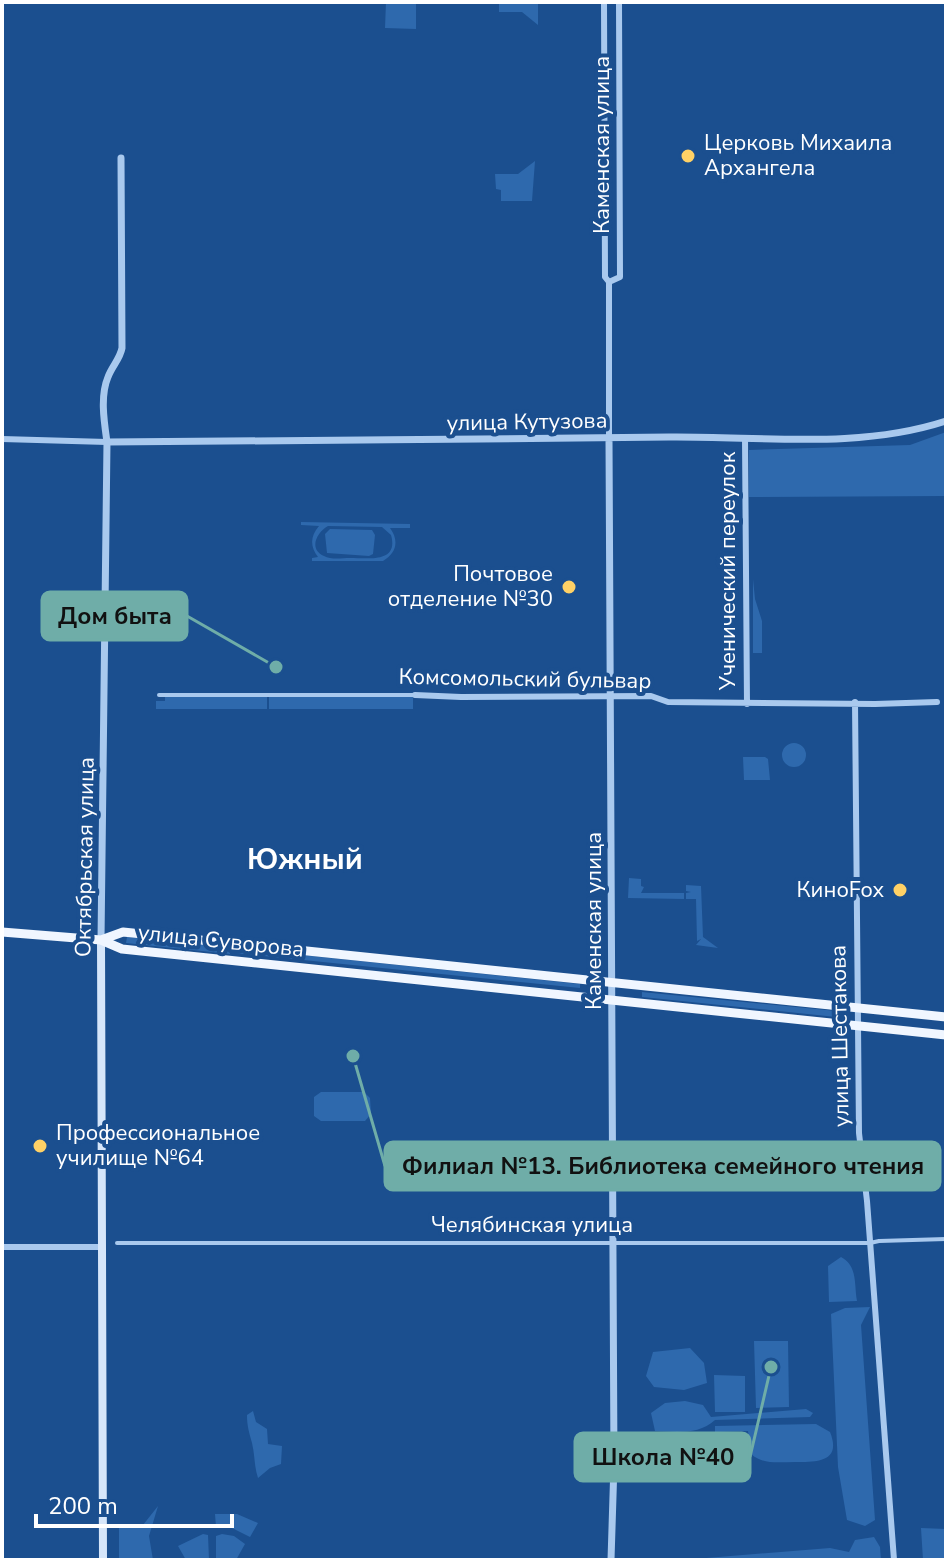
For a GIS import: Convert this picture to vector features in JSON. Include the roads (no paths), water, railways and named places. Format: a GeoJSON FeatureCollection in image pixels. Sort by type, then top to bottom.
{"type":"FeatureCollection","features":[{"type":"Feature","properties":{"kind":"main road"},"geometry":{"type":"LineString","coordinates":[[2,932],[101,940]]}},
{"type":"Feature","properties":{"kind":"main road","name":"улица Суворова"},"geometry":{"type":"LineString","coordinates":[[101,940],[123,932],[946,1017]]}},
{"type":"Feature","properties":{"kind":"main road","name":"улица Суворова"},"geometry":{"type":"LineString","coordinates":[[101,940],[122,949],[946,1035]]}},
{"type":"Feature","properties":{"kind":"main road","name":"Октябрьская улица"},"geometry":{"type":"LineString","coordinates":[[101,940],[103,1560]]}},
{"type":"Feature","properties":{"kind":"street","name":"Каменская улица"},"geometry":{"type":"LineString","coordinates":[[604,2],[611,695],[614,1464],[611,1560]]}},
{"type":"Feature","properties":{"kind":"street","name":"Каменская улица"},"geometry":{"type":"LineString","coordinates":[[609,282],[620,277],[619,2]]}},
{"type":"Feature","properties":{"kind":"street","name":"Октябрьская улица"},"geometry":{"type":"LineString","coordinates":[[101,940],[107,442],[104,419],[105,384],[122,348],[121,158]]}},
{"type":"Feature","properties":{"kind":"street","name":"улица Кутузова"},"geometry":{"type":"LineString","coordinates":[[107,442],[849,439],[918,430],[946,421]]}},
{"type":"Feature","properties":{"kind":"street","name":"Ученический переулок"},"geometry":{"type":"LineString","coordinates":[[745,438],[747,704]]}},
{"type":"Feature","properties":{"kind":"street"},"geometry":{"type":"LineString","coordinates":[[2,439],[107,442]]}},
{"type":"Feature","properties":{"kind":"street","name":"Комсомольский бульвар"},"geometry":{"type":"LineString","coordinates":[[159,695],[611,695],[651,696],[668,702],[747,704],[937,702]]}},
{"type":"Feature","properties":{"kind":"street","name":"улица Шестакова"},"geometry":{"type":"LineString","coordinates":[[855,702],[859,1133],[894,1560]]}},
{"type":"Feature","properties":{"kind":"street","name":"Челябинская улица"},"geometry":{"type":"LineString","coordinates":[[117,1243],[870,1243],[946,1239]]}},
{"type":"Feature","properties":{"kind":"street"},"geometry":{"type":"LineString","coordinates":[[2,1247],[102,1247]]}},
{"type":"Feature","properties":{"kind":"place","name":"Церковь Михаила Архангела"},"geometry":{"type":"Point","coordinates":[688,156]}},
{"type":"Feature","properties":{"kind":"place","name":"Почтовое отделение №30"},"geometry":{"type":"Point","coordinates":[569,587]}},
{"type":"Feature","properties":{"kind":"place","name":"Дом быта"},"geometry":{"type":"Point","coordinates":[276,667]}},
{"type":"Feature","properties":{"kind":"place","name":"КиноFox"},"geometry":{"type":"Point","coordinates":[900,890]}},
{"type":"Feature","properties":{"kind":"place","name":"Филиал №13. Библиотека семейного чтения"},"geometry":{"type":"Point","coordinates":[353,1056]}},
{"type":"Feature","properties":{"kind":"place","name":"Профессиональное училище №64"},"geometry":{"type":"Point","coordinates":[40,1146]}},
{"type":"Feature","properties":{"kind":"place","name":"Школа №40"},"geometry":{"type":"Point","coordinates":[771,1367]}},
{"type":"Feature","properties":{"kind":"district","name":"Южный"},"geometry":{"type":"Point","coordinates":[305,859]}}]}
